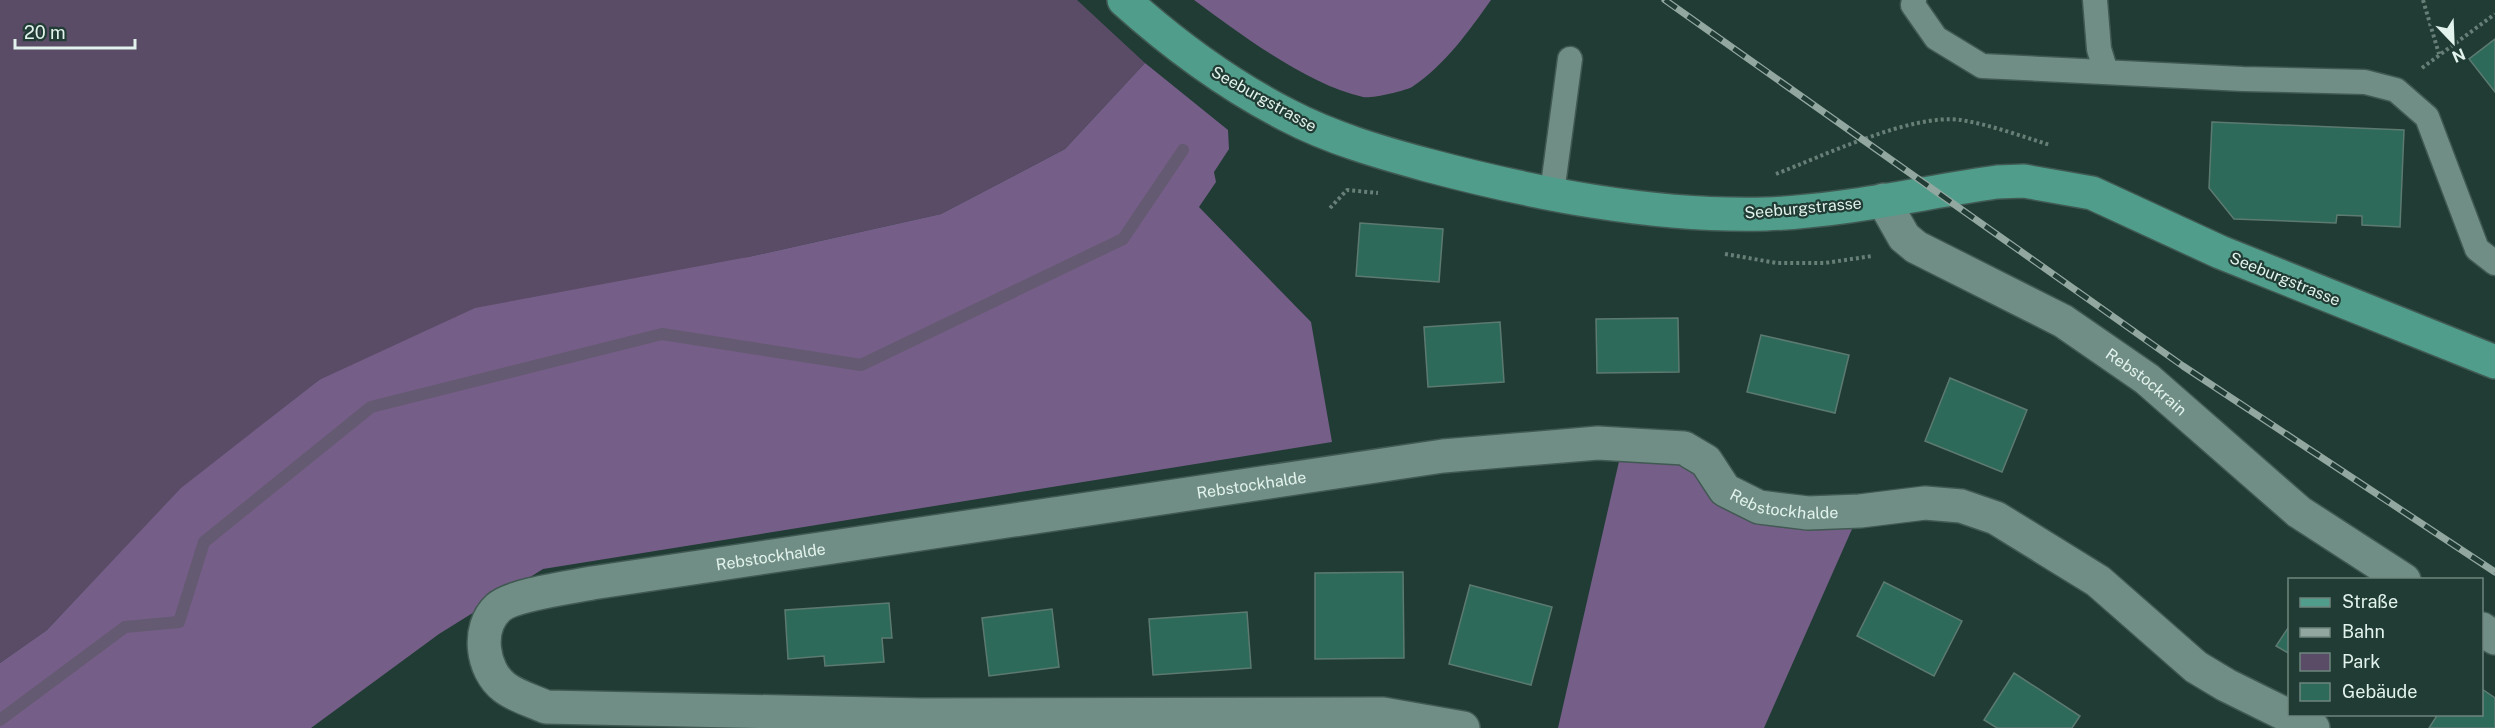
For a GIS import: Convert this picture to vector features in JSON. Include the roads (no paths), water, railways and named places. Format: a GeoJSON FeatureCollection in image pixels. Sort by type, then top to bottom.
{"type":"FeatureCollection","features":[{"type":"Feature","properties":{"kind":"main road","name":"Seeburgstrasse"},"geometry":{"type":"LineString","coordinates":[[1124,0],[1211,71],[1288,116],[1353,144],[1402,158],[1552,192],[1649,208],[1704,213],[1768,214],[1883,200],[1997,182],[2024,181],[2092,193],[2220,252],[2495,362]]}},
{"type":"Feature","properties":{"kind":"street","name":"Rebstockrain"},"geometry":{"type":"LineString","coordinates":[[1883,200],[1904,237],[1916,247],[2062,321],[2147,379],[2300,512],[2402,578]]}},
{"type":"Feature","properties":{"kind":"street","name":"Rebstockhalde"},"geometry":{"type":"LineString","coordinates":[[1463,728],[1383,714],[805,720],[546,707],[503,687],[485,662],[484,632],[498,607],[527,596],[592,583],[1443,456],[1615,443],[1684,448],[1706,461],[1725,490],[1759,507],[1808,513],[1860,511],[1925,503],[1961,506],[1996,518],[2098,581],[2196,667],[2226,685],[2288,716]]}},
{"type":"Feature","properties":{"kind":"street","name":"Rebstockhalde"},"geometry":{"type":"LineString","coordinates":[[2289,716],[2313,728]]}},
{"type":"Feature","properties":{"kind":"lane"},"geometry":{"type":"LineString","coordinates":[[1914,0],[1913,5],[1936,38],[1982,66],[2365,82],[2396,90],[2427,117],[2477,249],[2495,262]]}},
{"type":"Feature","properties":{"kind":"lane"},"geometry":{"type":"LineString","coordinates":[[2095,0],[2099,50],[2106,72]]}},
{"type":"Feature","properties":{"kind":"lane"},"geometry":{"type":"LineString","coordinates":[[1552,192],[1570,59]]}},
{"type":"Feature","properties":{"kind":"waterway"},"geometry":{"type":"LineString","coordinates":[[0,720],[125,627],[179,622],[204,542],[371,407],[662,334],[861,365],[1123,239],[1183,150]]}},
{"type":"Feature","properties":{"kind":"railway"},"geometry":{"type":"LineString","coordinates":[[1665,0],[2183,366],[2495,572]]}}]}
